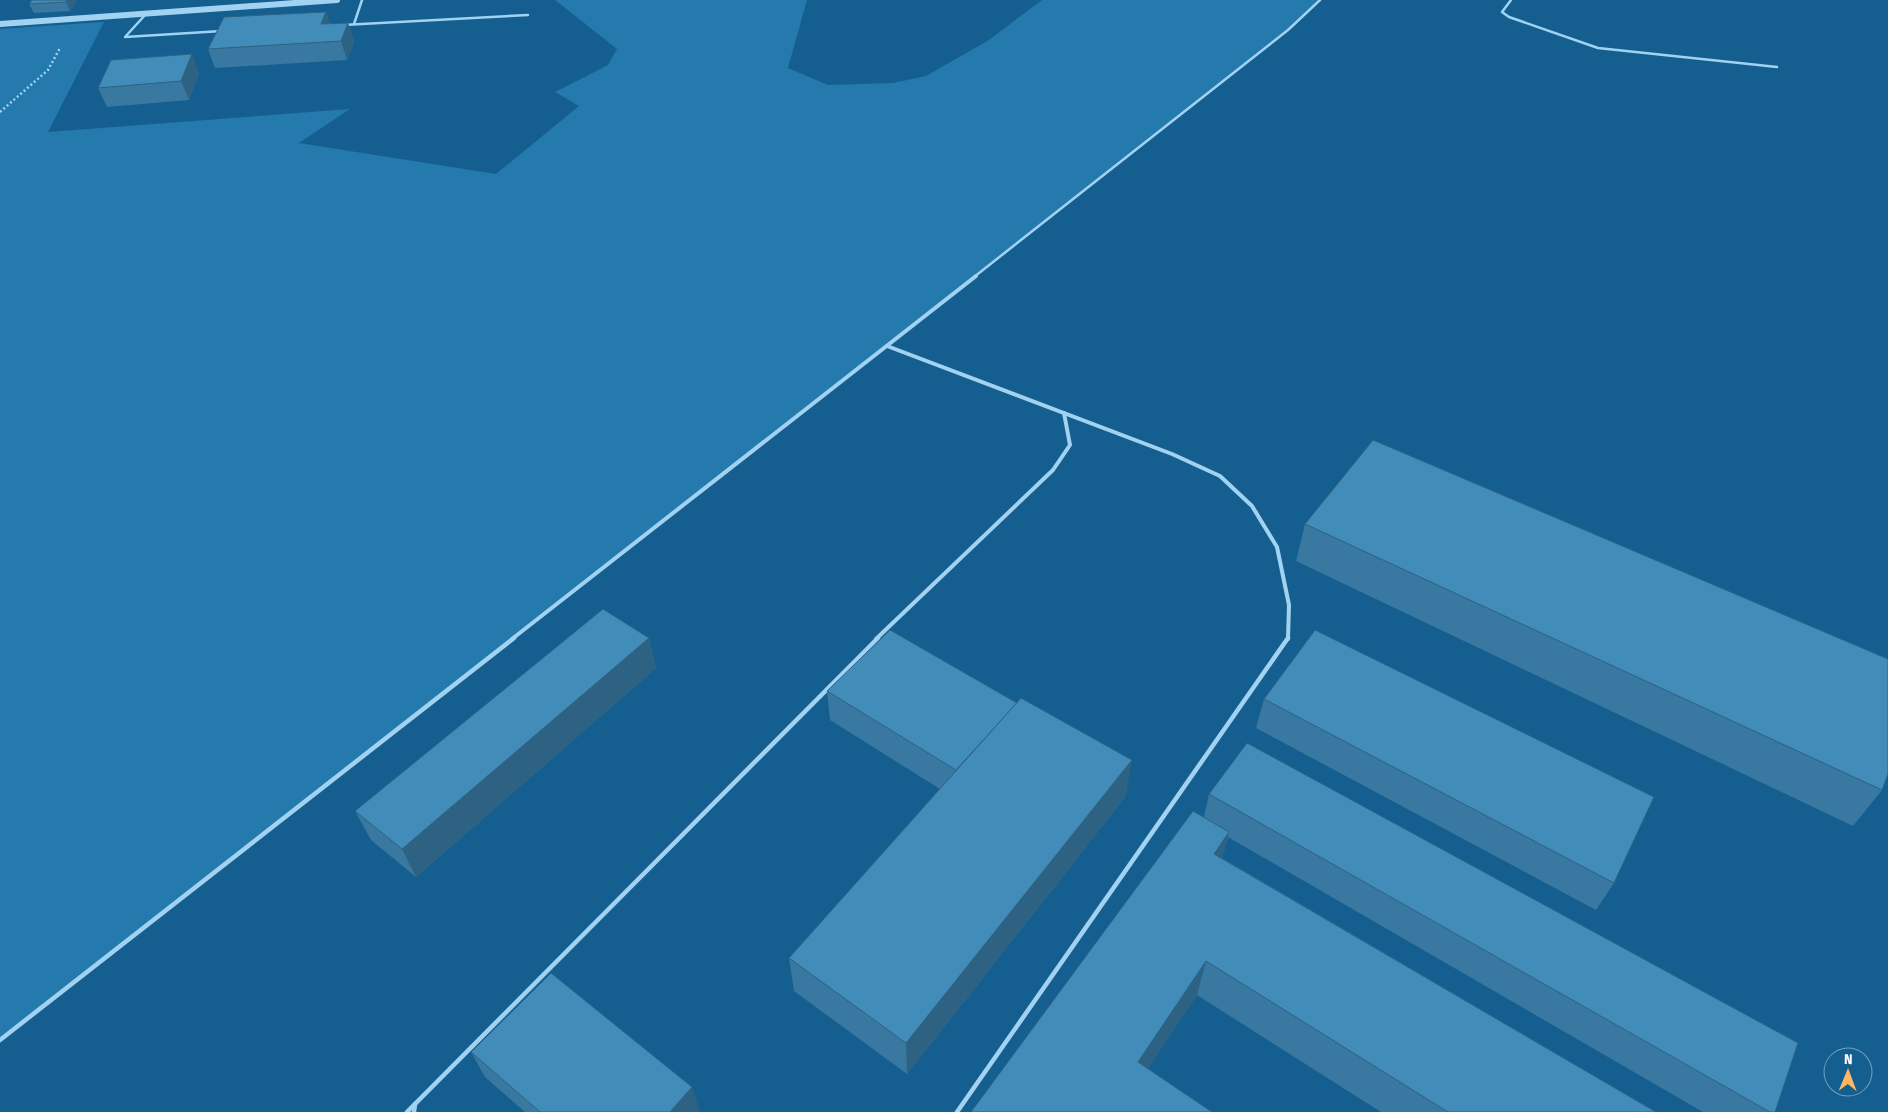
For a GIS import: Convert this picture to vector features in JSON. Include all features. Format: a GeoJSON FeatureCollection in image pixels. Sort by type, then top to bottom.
{"type":"FeatureCollection","features":[{"type":"Feature","properties":{"kind":"street"},"geometry":{"type":"LineString","coordinates":[[0,24],[337,0]]}},
{"type":"Feature","properties":{"kind":"lane"},"geometry":{"type":"LineString","coordinates":[[354,24],[362,0]]}},
{"type":"Feature","properties":{"kind":"lane"},"geometry":{"type":"LineString","coordinates":[[0,1040],[887,346],[1288,30],[1320,0]]}},
{"type":"Feature","properties":{"kind":"lane"},"geometry":{"type":"LineString","coordinates":[[1511,0],[1502,12],[1509,17],[1598,48],[1778,67]]}},
{"type":"Feature","properties":{"kind":"lane"},"geometry":{"type":"LineString","coordinates":[[147,13],[125,37],[222,31]]}},
{"type":"Feature","properties":{"kind":"lane"},"geometry":{"type":"LineString","coordinates":[[335,25],[528,15]]}},
{"type":"Feature","properties":{"kind":"lane"},"geometry":{"type":"LineString","coordinates":[[887,346],[1172,454],[1220,476],[1252,506],[1277,547],[1289,605],[1288,639],[957,1112]]}},
{"type":"Feature","properties":{"kind":"lane"},"geometry":{"type":"LineString","coordinates":[[407,1112],[836,678],[1053,470],[1070,445],[1064,413]]}},
{"type":"Feature","properties":{"kind":"lane"},"geometry":{"type":"LineString","coordinates":[[414,1112],[415,1104]]}},
{"type":"Feature","properties":{"kind":"path"},"geometry":{"type":"LineString","coordinates":[[0,112],[48,70],[74,18]]}},
{"type":"Feature","properties":{"kind":"shaded area"},"geometry":{"type":"Polygon","coordinates":[[[555,0],[807,0],[788,68],[828,85],[893,83],[926,76],[989,40],[1042,0],[1320,0],[1288,30],[0,1040],[0,29],[104,22],[48,132],[350,109],[299,143],[496,174],[579,106],[555,92],[608,65],[617,49],[555,0]]]}},
{"type":"Feature","properties":{"kind":"building"},"geometry":{"type":"Polygon","coordinates":[[[32,0],[67,0],[66,2],[29,4],[32,0]]]}},
{"type":"Feature","properties":{"kind":"building"},"geometry":{"type":"Polygon","coordinates":[[[326,12],[321,24],[348,23],[341,41],[208,49],[224,17],[326,12]]]}},
{"type":"Feature","properties":{"kind":"building"},"geometry":{"type":"Polygon","coordinates":[[[192,54],[181,81],[98,88],[111,60],[192,54]]]}},
{"type":"Feature","properties":{"kind":"building"},"geometry":{"type":"Polygon","coordinates":[[[1373,440],[1888,659],[1888,774],[1882,790],[1305,524],[1373,440]]]}},
{"type":"Feature","properties":{"kind":"building"},"geometry":{"type":"Polygon","coordinates":[[[603,609],[649,638],[402,849],[355,811],[603,609]]]}},
{"type":"Feature","properties":{"kind":"building"},"geometry":{"type":"Polygon","coordinates":[[[890,630],[1017,703],[956,770],[827,691],[890,630]]]}},
{"type":"Feature","properties":{"kind":"building"},"geometry":{"type":"Polygon","coordinates":[[[1315,630],[1654,797],[1614,883],[1264,699],[1315,630]]]}},
{"type":"Feature","properties":{"kind":"building"},"geometry":{"type":"Polygon","coordinates":[[[1021,698],[1132,760],[906,1043],[789,958],[1021,698]]]}},
{"type":"Feature","properties":{"kind":"building"},"geometry":{"type":"Polygon","coordinates":[[[1247,743],[1798,1043],[1775,1112],[1770,1112],[1209,794],[1247,743]]]}},
{"type":"Feature","properties":{"kind":"building"},"geometry":{"type":"Polygon","coordinates":[[[1193,811],[1229,832],[1214,854],[1656,1112],[1448,1112],[1206,961],[1138,1062],[1212,1112],[971,1112],[1193,811]]]}},
{"type":"Feature","properties":{"kind":"building"},"geometry":{"type":"Polygon","coordinates":[[[551,973],[692,1087],[670,1112],[540,1112],[471,1052],[551,973]]]}}]}
